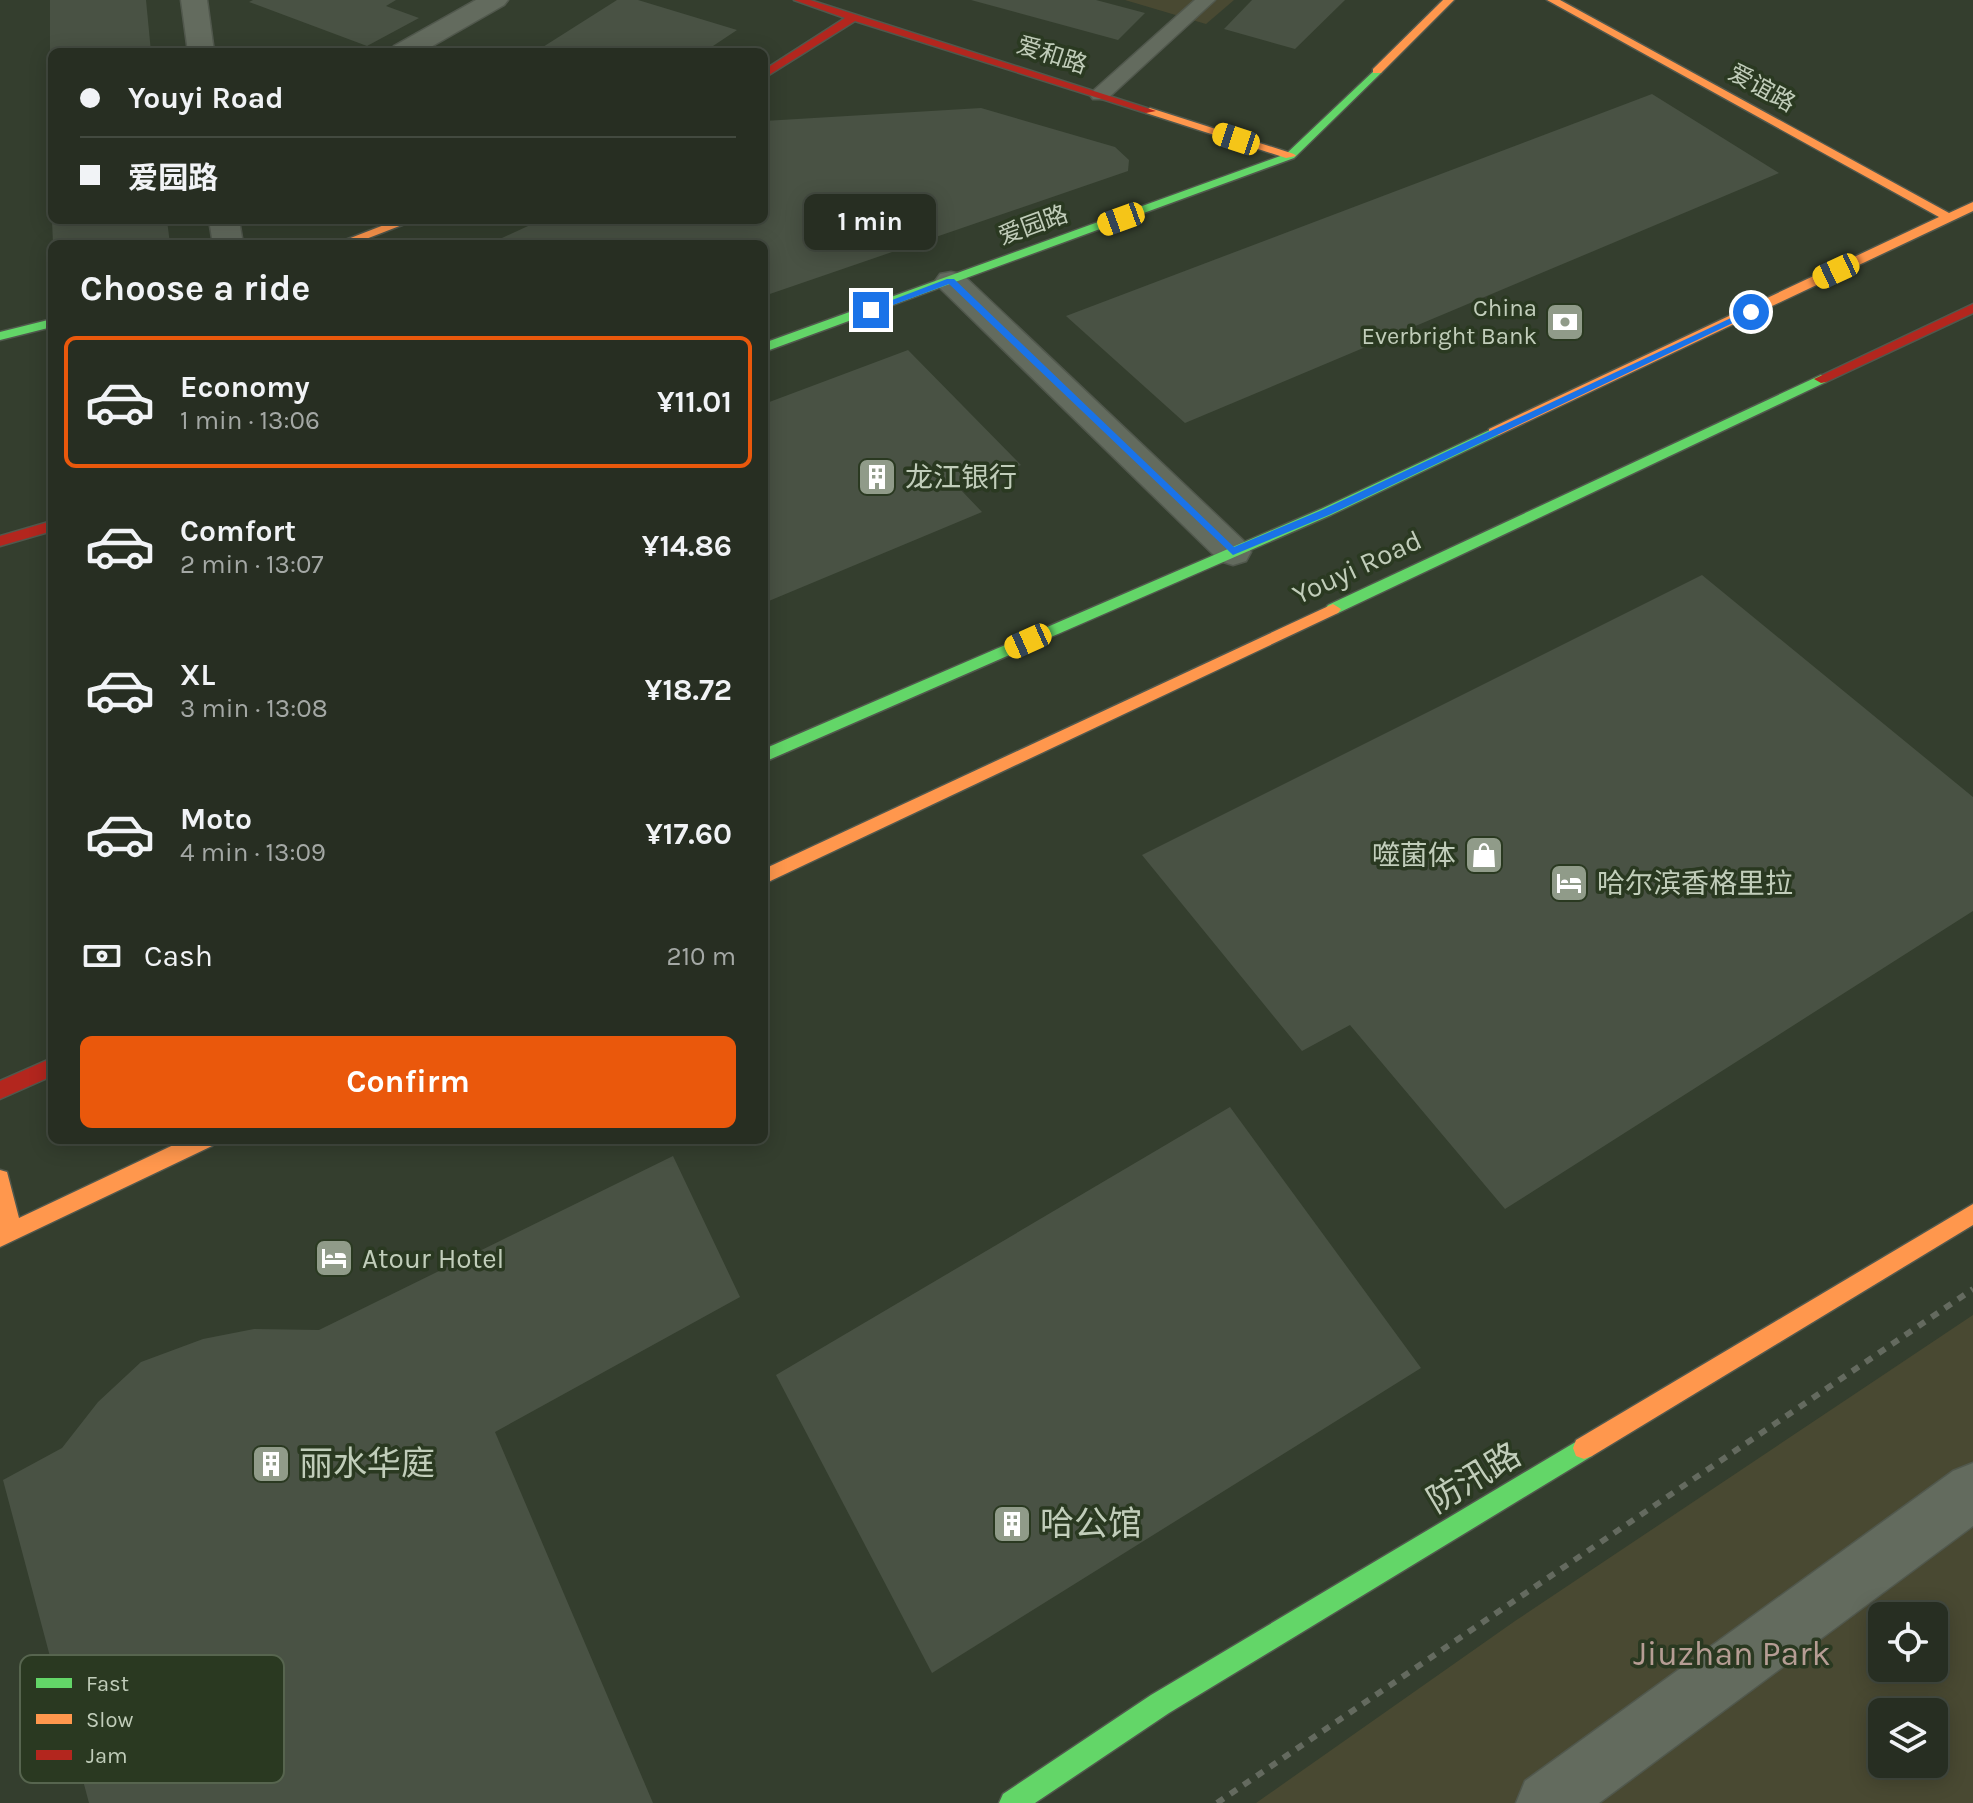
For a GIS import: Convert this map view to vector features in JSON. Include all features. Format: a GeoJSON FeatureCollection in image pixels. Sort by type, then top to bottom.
{"type":"FeatureCollection","features":[{"type":"Feature","properties":{"kind":"main road","name":"爱和路"},"geometry":{"type":"LineString","coordinates":[[799,0],[1290,156]]}},
{"type":"Feature","properties":{"kind":"main road","name":"爱园路"},"geometry":{"type":"LineString","coordinates":[[768,347],[1290,156],[1449,0]]}},
{"type":"Feature","properties":{"kind":"main road","name":"爱谊路"},"geometry":{"type":"LineString","coordinates":[[1552,0],[1950,218]]}},
{"type":"Feature","properties":{"kind":"main road"},"geometry":{"type":"LineString","coordinates":[[768,72],[854,17]]}},
{"type":"Feature","properties":{"kind":"main road"},"geometry":{"type":"LineString","coordinates":[[768,754],[1340,506],[1973,206]]}},
{"type":"Feature","properties":{"kind":"main road"},"geometry":{"type":"LineString","coordinates":[[352,240],[398,224]]}},
{"type":"Feature","properties":{"kind":"main road","name":"Youyi Road"},"geometry":{"type":"LineString","coordinates":[[768,875],[1973,308]]}},
{"type":"Feature","properties":{"kind":"main road"},"geometry":{"type":"LineString","coordinates":[[0,336],[48,324]]}},
{"type":"Feature","properties":{"kind":"main road"},"geometry":{"type":"LineString","coordinates":[[0,541],[48,527]]}},
{"type":"Feature","properties":{"kind":"main road"},"geometry":{"type":"LineString","coordinates":[[0,1090],[48,1069]]}},
{"type":"Feature","properties":{"kind":"main road"},"geometry":{"type":"LineString","coordinates":[[0,1179],[6,1234],[197,1144]]}},
{"type":"Feature","properties":{"kind":"main road","name":"防汛路"},"geometry":{"type":"LineString","coordinates":[[1012,1803],[1160,1704],[1973,1214]]}},
{"type":"Feature","properties":{"kind":"street"},"geometry":{"type":"LineString","coordinates":[[194,0],[200,48]]}},
{"type":"Feature","properties":{"kind":"street"},"geometry":{"type":"LineString","coordinates":[[410,48],[495,0]]}},
{"type":"Feature","properties":{"kind":"street"},"geometry":{"type":"LineString","coordinates":[[951,281],[1233,552]]}},
{"type":"Feature","properties":{"kind":"street"},"geometry":{"type":"LineString","coordinates":[[1547,1803],[1973,1491]]}},
{"type":"Feature","properties":{"kind":"lane"},"geometry":{"type":"LineString","coordinates":[[1100,95],[1200,1]]}},
{"type":"Feature","properties":{"kind":"path"},"geometry":{"type":"LineString","coordinates":[[1217,1803],[1973,1289]]}},
{"type":"Feature","properties":{"kind":"green space"},"geometry":{"type":"Polygon","coordinates":[[[1125,0],[1234,0],[1206,24],[1125,0]]]}},
{"type":"Feature","properties":{"kind":"green space","name":"Jiuzhan Park"},"geometry":{"type":"Polygon","coordinates":[[[1973,1315],[1973,1803],[1256,1803],[1515,1621],[1973,1315]]]}},
{"type":"Feature","properties":{"kind":"building"},"geometry":{"type":"Polygon","coordinates":[[[50,0],[146,0],[151,48],[50,48],[50,0]]]}},
{"type":"Feature","properties":{"kind":"building"},"geometry":{"type":"Polygon","coordinates":[[[396,0],[386,6],[419,18],[367,46],[249,2],[396,0]]]}},
{"type":"Feature","properties":{"kind":"building"},"geometry":{"type":"Polygon","coordinates":[[[617,0],[638,0],[737,30],[710,48],[541,48],[617,0]]]}},
{"type":"Feature","properties":{"kind":"building"},"geometry":{"type":"Polygon","coordinates":[[[971,0],[1096,0],[1145,13],[1118,40],[971,0]]]}},
{"type":"Feature","properties":{"kind":"building"},"geometry":{"type":"Polygon","coordinates":[[[1252,0],[1345,0],[1295,49],[1224,29],[1252,0]]]}},
{"type":"Feature","properties":{"kind":"building"},"geometry":{"type":"Polygon","coordinates":[[[1652,94],[1779,173],[1185,423],[1066,316],[1652,94]]]}},
{"type":"Feature","properties":{"kind":"building"},"geometry":{"type":"Polygon","coordinates":[[[981,108],[1115,147],[1129,160],[1128,171],[768,295],[768,240],[498,240],[532,224],[768,224],[768,121],[981,108]]]}},
{"type":"Feature","properties":{"kind":"building"},"geometry":{"type":"Polygon","coordinates":[[[52,224],[168,224],[170,240],[53,240],[52,224]]]}},
{"type":"Feature","properties":{"kind":"building","name":"龙江银行"},"geometry":{"type":"Polygon","coordinates":[[[908,350],[1021,465],[960,489],[982,512],[768,601],[768,402],[908,350]]]}},
{"type":"Feature","properties":{"kind":"building","name":"哈尔滨香格里拉"},"geometry":{"type":"Polygon","coordinates":[[[1702,575],[1973,797],[1973,911],[1505,1209],[1350,1025],[1302,1051],[1142,855],[1702,575]]]}},
{"type":"Feature","properties":{"kind":"building","name":"哈公馆"},"geometry":{"type":"Polygon","coordinates":[[[1230,1107],[1421,1368],[932,1673],[776,1375],[1230,1107]]]}},
{"type":"Feature","properties":{"kind":"building","name":"丽水华庭"},"geometry":{"type":"Polygon","coordinates":[[[673,1156],[740,1297],[495,1432],[653,1803],[89,1803],[84,1783],[284,1783],[284,1655],[50,1655],[3,1480],[62,1448],[98,1402],[141,1362],[203,1339],[254,1329],[319,1330],[673,1156]]]}},
{"type":"Feature","properties":{"kind":"traffic: fast"},"geometry":{"type":"LineString","coordinates":[[768,347],[1290,156],[1377,71]]}},
{"type":"Feature","properties":{"kind":"traffic: fast"},"geometry":{"type":"LineString","coordinates":[[0,336],[48,324]]}},
{"type":"Feature","properties":{"kind":"traffic: fast"},"geometry":{"type":"LineString","coordinates":[[1333,609],[1821,379]]}},
{"type":"Feature","properties":{"kind":"traffic: fast"},"geometry":{"type":"LineString","coordinates":[[768,754],[1326,512],[1494,432]]}},
{"type":"Feature","properties":{"kind":"traffic: fast"},"geometry":{"type":"LineString","coordinates":[[1012,1803],[1160,1704],[1584,1448]]}},
{"type":"Feature","properties":{"kind":"traffic: slow"},"geometry":{"type":"LineString","coordinates":[[1377,71],[1449,0]]}},
{"type":"Feature","properties":{"kind":"traffic: slow"},"geometry":{"type":"LineString","coordinates":[[1552,0],[1950,218]]}},
{"type":"Feature","properties":{"kind":"traffic: slow"},"geometry":{"type":"LineString","coordinates":[[1150,111],[1290,156]]}},
{"type":"Feature","properties":{"kind":"traffic: slow"},"geometry":{"type":"LineString","coordinates":[[1494,432],[1973,206]]}},
{"type":"Feature","properties":{"kind":"traffic: slow"},"geometry":{"type":"LineString","coordinates":[[352,240],[398,224]]}},
{"type":"Feature","properties":{"kind":"traffic: slow"},"geometry":{"type":"LineString","coordinates":[[768,875],[1333,609]]}},
{"type":"Feature","properties":{"kind":"traffic: slow"},"geometry":{"type":"LineString","coordinates":[[0,1237],[197,1144]]}},
{"type":"Feature","properties":{"kind":"traffic: slow"},"geometry":{"type":"LineString","coordinates":[[0,1179],[12,1231]]}},
{"type":"Feature","properties":{"kind":"traffic: slow"},"geometry":{"type":"LineString","coordinates":[[1584,1448],[1973,1214]]}},
{"type":"Feature","properties":{"kind":"traffic: jam"},"geometry":{"type":"LineString","coordinates":[[799,0],[1150,111]]}},
{"type":"Feature","properties":{"kind":"traffic: jam"},"geometry":{"type":"LineString","coordinates":[[768,72],[854,17]]}},
{"type":"Feature","properties":{"kind":"traffic: jam"},"geometry":{"type":"LineString","coordinates":[[1821,379],[1973,308]]}},
{"type":"Feature","properties":{"kind":"traffic: jam"},"geometry":{"type":"LineString","coordinates":[[0,541],[48,527]]}},
{"type":"Feature","properties":{"kind":"traffic: jam"},"geometry":{"type":"LineString","coordinates":[[0,1090],[48,1069]]}},
{"type":"Feature","properties":{"kind":"place","name":"China Everbright Bank"},"geometry":{"type":"Point","coordinates":[1565,322]}},
{"type":"Feature","properties":{"kind":"place","name":"龙江银行"},"geometry":{"type":"Point","coordinates":[877,477]}},
{"type":"Feature","properties":{"kind":"place","name":"噬菌体"},"geometry":{"type":"Point","coordinates":[1484,855]}},
{"type":"Feature","properties":{"kind":"place","name":"哈尔滨香格里拉"},"geometry":{"type":"Point","coordinates":[1569,883]}},
{"type":"Feature","properties":{"kind":"place","name":"Atour Hotel"},"geometry":{"type":"Point","coordinates":[334,1258]}},
{"type":"Feature","properties":{"kind":"place","name":"丽水华庭"},"geometry":{"type":"Point","coordinates":[271,1464]}},
{"type":"Feature","properties":{"kind":"place","name":"哈公馆"},"geometry":{"type":"Point","coordinates":[1012,1524]}},
{"type":"Feature","properties":{"kind":"route"},"geometry":{"type":"LineString","coordinates":[[871,310],[951,281],[1233,552],[1326,512],[1751,312]]}}]}
